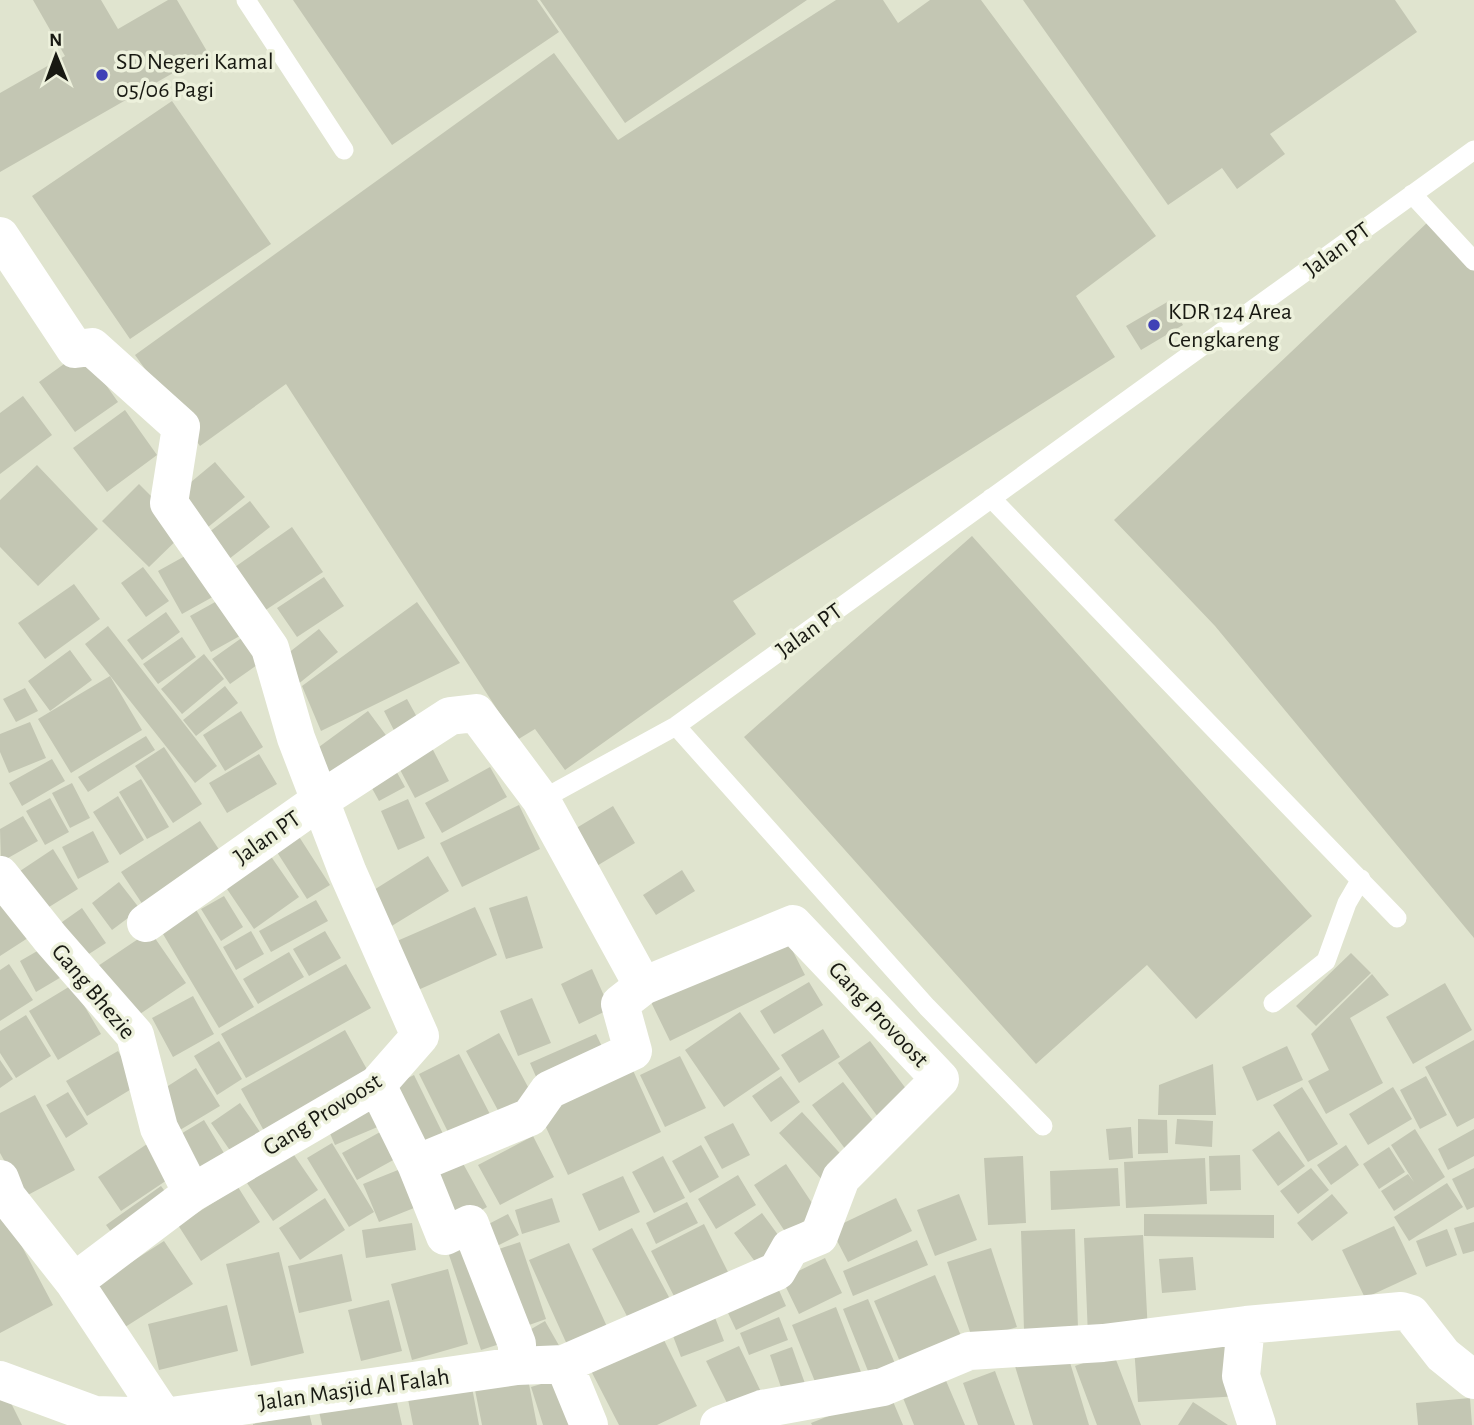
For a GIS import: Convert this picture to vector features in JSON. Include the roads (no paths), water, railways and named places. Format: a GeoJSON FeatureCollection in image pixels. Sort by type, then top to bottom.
{"type":"FeatureCollection","features":[{"type":"Feature","properties":{"kind":"street"},"geometry":{"type":"LineString","coordinates":[[0,236],[75,349],[92,347],[181,427],[169,503],[270,648],[296,738],[322,799]]}},
{"type":"Feature","properties":{"kind":"street","name":"Jalan PT"},"geometry":{"type":"LineString","coordinates":[[146,923],[322,799],[450,716],[475,713],[541,800]]}},
{"type":"Feature","properties":{"kind":"street","name":"Gang Provoost"},"geometry":{"type":"LineString","coordinates":[[74,1282],[192,1193],[377,1085],[420,1036],[348,873],[322,799]]}},
{"type":"Feature","properties":{"kind":"street"},"geometry":{"type":"LineString","coordinates":[[541,800],[643,986]]}},
{"type":"Feature","properties":{"kind":"street","name":"Gang Bhezie"},"geometry":{"type":"LineString","coordinates":[[2,884],[135,1035],[159,1128],[192,1193]]}},
{"type":"Feature","properties":{"kind":"street","name":"Gang Provoost"},"geometry":{"type":"LineString","coordinates":[[416,1164],[530,1117],[549,1090],[633,1051],[621,1004],[643,986],[793,924],[940,1079],[841,1178],[819,1236],[790,1248],[777,1271],[564,1364]]}},
{"type":"Feature","properties":{"kind":"street"},"geometry":{"type":"LineString","coordinates":[[377,1085],[416,1164],[445,1236],[470,1224],[517,1344],[517,1366]]}},
{"type":"Feature","properties":{"kind":"street"},"geometry":{"type":"LineString","coordinates":[[0,1179],[8,1197],[74,1282],[167,1421]]}},
{"type":"Feature","properties":{"kind":"street"},"geometry":{"type":"LineString","coordinates":[[719,1425],[762,1409],[883,1387],[969,1351],[1103,1343],[1246,1325],[1401,1311],[1411,1314],[1459,1349],[1474,1380]]}},
{"type":"Feature","properties":{"kind":"street"},"geometry":{"type":"LineString","coordinates":[[1246,1325],[1241,1376],[1257,1425]]}},
{"type":"Feature","properties":{"kind":"street"},"geometry":{"type":"LineString","coordinates":[[564,1364],[589,1425]]}},
{"type":"Feature","properties":{"kind":"street","name":"Jalan Masjid Al Falah"},"geometry":{"type":"LineString","coordinates":[[0,1380],[95,1415],[167,1421],[517,1366],[564,1364]]}},
{"type":"Feature","properties":{"kind":"lane"},"geometry":{"type":"LineString","coordinates":[[246,0],[344,150]]}},
{"type":"Feature","properties":{"kind":"lane","name":"Jalan PT"},"geometry":{"type":"LineString","coordinates":[[541,800],[676,726],[1474,150]]}},
{"type":"Feature","properties":{"kind":"lane"},"geometry":{"type":"LineString","coordinates":[[1412,194],[1474,261]]}},
{"type":"Feature","properties":{"kind":"lane"},"geometry":{"type":"LineString","coordinates":[[991,498],[1397,918]]}},
{"type":"Feature","properties":{"kind":"lane"},"geometry":{"type":"LineString","coordinates":[[676,726],[928,1007],[1043,1126]]}},
{"type":"Feature","properties":{"kind":"lane"},"geometry":{"type":"LineString","coordinates":[[1273,1003],[1326,961],[1347,903],[1361,879]]}},
{"type":"Feature","properties":{"kind":"place","name":"SD Negeri Kamal 05/06 Pagi"},"geometry":{"type":"Point","coordinates":[102,75]}},
{"type":"Feature","properties":{"kind":"place","name":"KDR 124 Area Cengkareng"},"geometry":{"type":"Point","coordinates":[1154,325]}}]}
